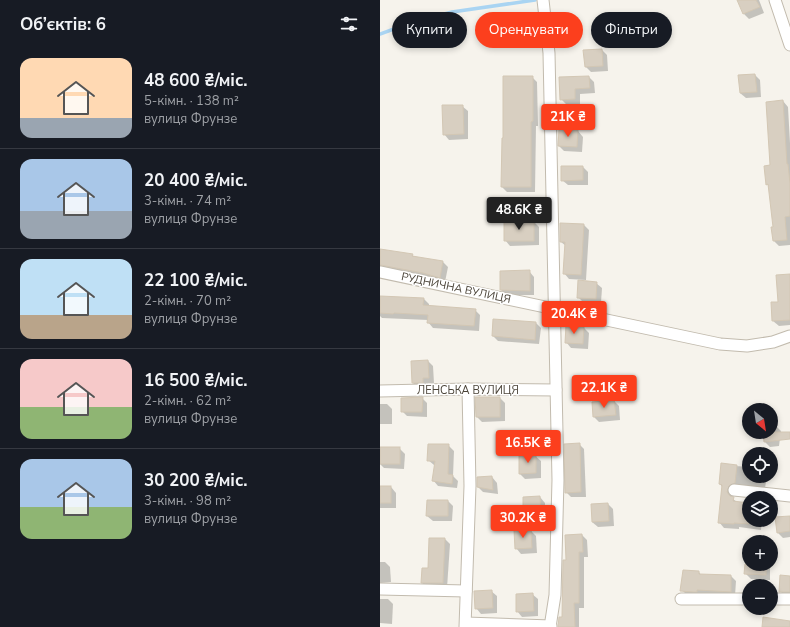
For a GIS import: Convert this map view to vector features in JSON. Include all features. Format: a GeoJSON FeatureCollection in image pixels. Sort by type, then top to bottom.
{"type":"FeatureCollection","features":[{"type":"Feature","properties":{"kind":"street"},"geometry":{"type":"LineString","coordinates":[[468,389],[470,486],[466,625],[550,626],[555,595],[558,480],[549,53],[543,0]]}},
{"type":"Feature","properties":{"kind":"street"},"geometry":{"type":"LineString","coordinates":[[775,0],[790,45]]}},
{"type":"Feature","properties":{"kind":"street","name":"РУДНИЧНА ВУЛИЦЯ"},"geometry":{"type":"LineString","coordinates":[[380,272],[720,344],[747,346],[773,342],[790,336]]}},
{"type":"Feature","properties":{"kind":"street","name":"ЛЕНСЬКА ВУЛИЦЯ"},"geometry":{"type":"LineString","coordinates":[[380,391],[468,389],[556,390]]}},
{"type":"Feature","properties":{"kind":"street"},"geometry":{"type":"LineString","coordinates":[[734,490],[790,496]]}},
{"type":"Feature","properties":{"kind":"street"},"geometry":{"type":"LineString","coordinates":[[380,589],[466,591]]}},
{"type":"Feature","properties":{"kind":"street"},"geometry":{"type":"LineString","coordinates":[[778,599],[790,598]]}},
{"type":"Feature","properties":{"kind":"street"},"geometry":{"type":"LineString","coordinates":[[681,599],[742,599]]}},
{"type":"Feature","properties":{"kind":"building"},"geometry":{"type":"Polygon","coordinates":[[[737,0],[756,0],[760,7],[743,14],[737,0]]]}},
{"type":"Feature","properties":{"kind":"building"},"geometry":{"type":"Polygon","coordinates":[[[602,49],[603,66],[585,67],[583,50],[602,49]]]}},
{"type":"Feature","properties":{"kind":"building"},"geometry":{"type":"Polygon","coordinates":[[[755,74],[757,92],[740,93],[738,75],[755,74]]]}},
{"type":"Feature","properties":{"kind":"building"},"geometry":{"type":"Polygon","coordinates":[[[503,76],[533,76],[531,187],[501,187],[503,76]]]}},
{"type":"Feature","properties":{"kind":"building"},"geometry":{"type":"Polygon","coordinates":[[[589,76],[590,88],[575,89],[575,99],[560,100],[559,77],[589,76]]]}},
{"type":"Feature","properties":{"kind":"building"},"geometry":{"type":"Polygon","coordinates":[[[783,100],[787,164],[790,183],[790,216],[785,217],[787,240],[773,241],[771,227],[773,227],[768,184],[766,185],[764,166],[770,165],[766,102],[783,100]]]}},
{"type":"Feature","properties":{"kind":"building"},"geometry":{"type":"Polygon","coordinates":[[[442,105],[463,105],[464,134],[443,135],[442,105]]]}},
{"type":"Feature","properties":{"kind":"building"},"geometry":{"type":"Polygon","coordinates":[[[559,129],[578,130],[577,147],[558,146],[559,129]]]}},
{"type":"Feature","properties":{"kind":"building"},"geometry":{"type":"Polygon","coordinates":[[[561,166],[583,166],[583,180],[561,181],[561,166]]]}},
{"type":"Feature","properties":{"kind":"building"},"geometry":{"type":"Polygon","coordinates":[[[534,220],[534,241],[504,241],[504,221],[534,220]]]}},
{"type":"Feature","properties":{"kind":"building"},"geometry":{"type":"Polygon","coordinates":[[[560,223],[584,224],[581,275],[563,274],[565,242],[560,242],[560,223]]]}},
{"type":"Feature","properties":{"kind":"building"},"geometry":{"type":"Polygon","coordinates":[[[380,249],[413,254],[412,256],[443,261],[440,278],[423,273],[380,265],[380,249]]]}},
{"type":"Feature","properties":{"kind":"building"},"geometry":{"type":"Polygon","coordinates":[[[530,270],[530,291],[500,290],[500,271],[530,270]]]}},
{"type":"Feature","properties":{"kind":"building"},"geometry":{"type":"Polygon","coordinates":[[[790,274],[790,320],[772,321],[771,302],[778,302],[776,275],[790,274]]]}},
{"type":"Feature","properties":{"kind":"building"},"geometry":{"type":"Polygon","coordinates":[[[578,280],[597,282],[596,299],[577,298],[578,280]]]}},
{"type":"Feature","properties":{"kind":"building"},"geometry":{"type":"Polygon","coordinates":[[[380,296],[424,298],[423,305],[476,309],[474,326],[427,323],[428,315],[380,313],[380,296]]]}},
{"type":"Feature","properties":{"kind":"building"},"geometry":{"type":"Polygon","coordinates":[[[493,319],[536,322],[535,340],[492,336],[493,319]]]}},
{"type":"Feature","properties":{"kind":"building"},"geometry":{"type":"Polygon","coordinates":[[[566,325],[584,327],[583,344],[565,343],[566,325]]]}},
{"type":"Feature","properties":{"kind":"building"},"geometry":{"type":"Polygon","coordinates":[[[428,360],[429,378],[423,378],[423,383],[412,383],[411,361],[428,360]]]}},
{"type":"Feature","properties":{"kind":"building"},"geometry":{"type":"Polygon","coordinates":[[[423,397],[422,412],[401,412],[401,398],[423,397]]]}},
{"type":"Feature","properties":{"kind":"building"},"geometry":{"type":"Polygon","coordinates":[[[475,397],[500,397],[500,417],[476,417],[475,397]]]}},
{"type":"Feature","properties":{"kind":"building"},"geometry":{"type":"Polygon","coordinates":[[[614,400],[616,415],[593,417],[592,402],[614,400]]]}},
{"type":"Feature","properties":{"kind":"building"},"geometry":{"type":"Polygon","coordinates":[[[778,432],[790,432],[790,439],[764,442],[764,439],[778,439],[778,432]]]}},
{"type":"Feature","properties":{"kind":"building"},"geometry":{"type":"Polygon","coordinates":[[[580,443],[581,492],[565,493],[564,444],[580,443]]]}},
{"type":"Feature","properties":{"kind":"building"},"geometry":{"type":"Polygon","coordinates":[[[428,444],[449,444],[448,474],[453,475],[452,484],[432,481],[435,461],[427,461],[428,444]]]}},
{"type":"Feature","properties":{"kind":"building"},"geometry":{"type":"Polygon","coordinates":[[[380,447],[400,447],[400,464],[380,464],[380,447]]]}},
{"type":"Feature","properties":{"kind":"building"},"geometry":{"type":"Polygon","coordinates":[[[536,455],[536,473],[519,474],[519,456],[536,455]]]}},
{"type":"Feature","properties":{"kind":"building"},"geometry":{"type":"Polygon","coordinates":[[[721,463],[737,465],[735,483],[729,486],[727,492],[730,496],[734,497],[733,501],[742,502],[742,524],[718,523],[722,485],[719,484],[721,463]]]}},
{"type":"Feature","properties":{"kind":"building"},"geometry":{"type":"Polygon","coordinates":[[[492,476],[493,490],[477,487],[477,477],[492,476]]]}},
{"type":"Feature","properties":{"kind":"building"},"geometry":{"type":"Polygon","coordinates":[[[380,486],[391,486],[391,503],[380,503],[380,486]]]}},
{"type":"Feature","properties":{"kind":"building"},"geometry":{"type":"Polygon","coordinates":[[[540,496],[541,515],[523,515],[523,497],[540,496]]]}},
{"type":"Feature","properties":{"kind":"building"},"geometry":{"type":"Polygon","coordinates":[[[427,500],[448,500],[448,516],[426,516],[427,500]]]}},
{"type":"Feature","properties":{"kind":"building"},"geometry":{"type":"Polygon","coordinates":[[[608,503],[609,521],[592,522],[591,504],[608,503]]]}},
{"type":"Feature","properties":{"kind":"building"},"geometry":{"type":"Polygon","coordinates":[[[790,516],[790,531],[777,533],[778,517],[790,516]]]}},
{"type":"Feature","properties":{"kind":"building"},"geometry":{"type":"Polygon","coordinates":[[[514,530],[531,530],[532,548],[515,549],[514,530]]]}},
{"type":"Feature","properties":{"kind":"building"},"geometry":{"type":"Polygon","coordinates":[[[582,534],[583,552],[579,552],[579,603],[574,603],[575,627],[558,627],[559,617],[562,617],[563,560],[566,560],[565,535],[582,534]]]}},
{"type":"Feature","properties":{"kind":"building"},"geometry":{"type":"Polygon","coordinates":[[[429,538],[445,538],[443,583],[421,583],[422,568],[428,568],[429,538]]]}},
{"type":"Feature","properties":{"kind":"building"},"geometry":{"type":"Polygon","coordinates":[[[683,570],[699,571],[699,574],[731,575],[731,592],[697,590],[697,592],[680,591],[683,570]]]}},
{"type":"Feature","properties":{"kind":"building"},"geometry":{"type":"Polygon","coordinates":[[[744,571],[766,571],[766,575],[744,574],[744,571]]]}},
{"type":"Feature","properties":{"kind":"building"},"geometry":{"type":"Polygon","coordinates":[[[780,575],[790,576],[790,592],[779,592],[780,575]]]}},
{"type":"Feature","properties":{"kind":"building"},"geometry":{"type":"Polygon","coordinates":[[[492,590],[493,608],[475,609],[474,591],[492,590]]]}},
{"type":"Feature","properties":{"kind":"building"},"geometry":{"type":"Polygon","coordinates":[[[533,593],[534,611],[516,612],[516,594],[533,593]]]}},
{"type":"Feature","properties":{"kind":"building"},"geometry":{"type":"Polygon","coordinates":[[[763,617],[790,621],[790,627],[762,627],[763,617]]]}},
{"type":"Feature","properties":{"kind":"waterway"},"geometry":{"type":"LineString","coordinates":[[380,34],[410,23],[452,12],[535,0]]}}]}
